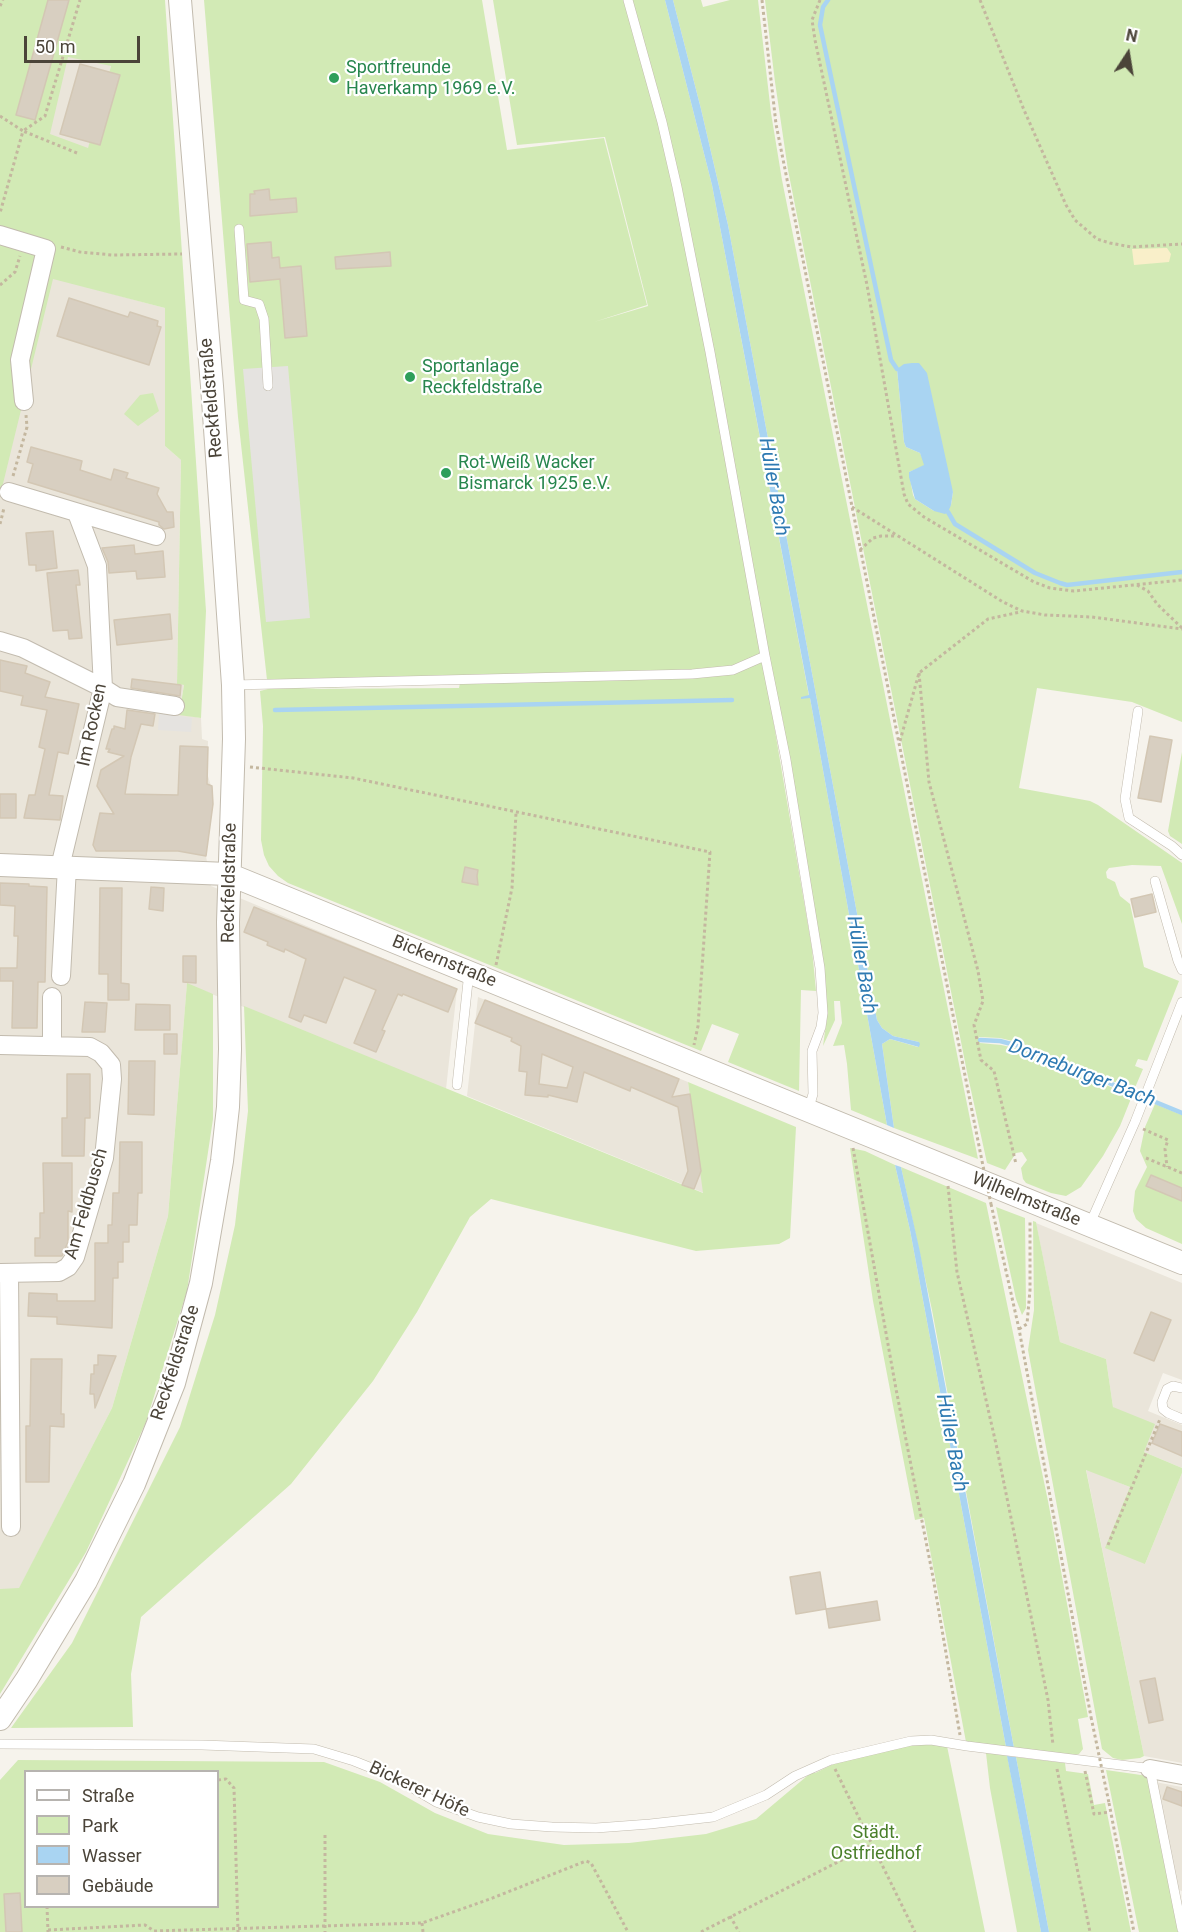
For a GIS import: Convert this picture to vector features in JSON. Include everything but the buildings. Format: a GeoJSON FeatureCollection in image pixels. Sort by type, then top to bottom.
{"type":"FeatureCollection","features":[{"type":"Feature","properties":{"kind":"street","name":"Reckfeldstraße"},"geometry":{"type":"LineString","coordinates":[[0,1719],[86,1581],[134,1484],[174,1383],[201,1283],[222,1161],[228,1107],[230,1049],[228,874],[233,765],[233,685],[213,398],[180,0]]}},
{"type":"Feature","properties":{"kind":"street"},"geometry":{"type":"LineString","coordinates":[[0,235],[24,243],[52,247],[20,360],[24,401]]}},
{"type":"Feature","properties":{"kind":"street"},"geometry":{"type":"LineString","coordinates":[[9,492],[156,536]]}},
{"type":"Feature","properties":{"kind":"street","name":"Im Rocken"},"geometry":{"type":"LineString","coordinates":[[62,976],[64,867],[104,688],[97,566],[77,513]]}},
{"type":"Feature","properties":{"kind":"street"},"geometry":{"type":"LineString","coordinates":[[0,641],[23,648],[104,688],[117,697],[175,706]]}},
{"type":"Feature","properties":{"kind":"street","name":"Bickernstraße"},"geometry":{"type":"LineString","coordinates":[[0,865],[228,874],[859,1132]]}},
{"type":"Feature","properties":{"kind":"street"},"geometry":{"type":"LineString","coordinates":[[52,997],[52,1046]]}},
{"type":"Feature","properties":{"kind":"street","name":"Am Feldbusch"},"geometry":{"type":"LineString","coordinates":[[0,1045],[90,1047],[101,1053],[111,1065],[112,1079],[104,1158],[75,1257],[68,1267],[59,1272],[4,1273]]}},
{"type":"Feature","properties":{"kind":"street","name":"Wilhelmstraße"},"geometry":{"type":"LineString","coordinates":[[859,1132],[1182,1263]]}},
{"type":"Feature","properties":{"kind":"street"},"geometry":{"type":"LineString","coordinates":[[4,1273],[10,1527]]}},
{"type":"Feature","properties":{"kind":"street"},"geometry":{"type":"LineString","coordinates":[[1150,1769],[1182,1775]]}},
{"type":"Feature","properties":{"kind":"lane"},"geometry":{"type":"LineString","coordinates":[[628,0],[662,122],[710,352],[786,760],[820,968],[823,1013],[821,1028],[812,1051],[813,1094],[808,1111]]}},
{"type":"Feature","properties":{"kind":"lane"},"geometry":{"type":"LineString","coordinates":[[239,229],[244,300],[259,304],[264,319],[268,386]]}},
{"type":"Feature","properties":{"kind":"lane"},"geometry":{"type":"LineString","coordinates":[[233,685],[716,673],[733,670],[765,656]]}},
{"type":"Feature","properties":{"kind":"lane"},"geometry":{"type":"LineString","coordinates":[[1138,711],[1125,800],[1129,818],[1182,855]]}},
{"type":"Feature","properties":{"kind":"lane"},"geometry":{"type":"LineString","coordinates":[[1155,881],[1182,970]]}},
{"type":"Feature","properties":{"kind":"lane"},"geometry":{"type":"LineString","coordinates":[[457,1085],[469,972]]}},
{"type":"Feature","properties":{"kind":"lane"},"geometry":{"type":"LineString","coordinates":[[1089,1226],[1155,1074],[1182,1002]]}},
{"type":"Feature","properties":{"kind":"lane"},"geometry":{"type":"LineString","coordinates":[[1182,1388],[1173,1386],[1167,1389],[1162,1402],[1164,1409],[1182,1419]]}},
{"type":"Feature","properties":{"kind":"lane","name":"Bickerer Höfe"},"geometry":{"type":"LineString","coordinates":[[0,1744],[202,1745],[314,1749],[384,1773],[436,1802],[478,1817],[511,1824],[596,1828],[713,1817],[766,1795],[795,1776],[831,1760],[911,1741],[931,1740],[1150,1769]]}},
{"type":"Feature","properties":{"kind":"lane"},"geometry":{"type":"LineString","coordinates":[[1150,1769],[1182,1929]]}},
{"type":"Feature","properties":{"kind":"path"},"geometry":{"type":"LineString","coordinates":[[0,6],[3,0]]}},
{"type":"Feature","properties":{"kind":"path"},"geometry":{"type":"LineString","coordinates":[[0,213],[23,131],[45,116],[80,0]]}},
{"type":"Feature","properties":{"kind":"path"},"geometry":{"type":"LineString","coordinates":[[762,0],[776,124],[982,1161],[1019,1329],[1091,1717],[1134,1932]]}},
{"type":"Feature","properties":{"kind":"path"},"geometry":{"type":"LineString","coordinates":[[820,0],[812,20],[815,40],[867,285],[904,494],[908,504],[924,517],[1042,585],[1057,590],[1074,591],[1182,579]]}},
{"type":"Feature","properties":{"kind":"path"},"geometry":{"type":"LineString","coordinates":[[980,0],[1024,110],[1066,205],[1075,220],[1097,239],[1110,243],[1131,247],[1182,244]]}},
{"type":"Feature","properties":{"kind":"path"},"geometry":{"type":"LineString","coordinates":[[0,116],[23,131],[77,153]]}},
{"type":"Feature","properties":{"kind":"path"},"geometry":{"type":"LineString","coordinates":[[0,285],[15,272],[24,243]]}},
{"type":"Feature","properties":{"kind":"path"},"geometry":{"type":"LineString","coordinates":[[52,247],[112,255],[200,254]]}},
{"type":"Feature","properties":{"kind":"path"},"geometry":{"type":"LineString","coordinates":[[0,524],[27,428],[24,401]]}},
{"type":"Feature","properties":{"kind":"path"},"geometry":{"type":"LineString","coordinates":[[851,506],[1003,602],[1022,611],[1045,615],[1092,617],[1182,629]]}},
{"type":"Feature","properties":{"kind":"path"},"geometry":{"type":"LineString","coordinates":[[860,551],[873,538],[901,537]]}},
{"type":"Feature","properties":{"kind":"path"},"geometry":{"type":"LineString","coordinates":[[1136,584],[1148,591],[1157,604],[1182,629]]}},
{"type":"Feature","properties":{"kind":"path"},"geometry":{"type":"LineString","coordinates":[[899,744],[919,674],[988,619],[1022,611]]}},
{"type":"Feature","properties":{"kind":"path"},"geometry":{"type":"LineString","coordinates":[[919,674],[928,782],[978,971],[983,1001],[974,1025],[981,1060],[994,1071],[1016,1164]]}},
{"type":"Feature","properties":{"kind":"path"},"geometry":{"type":"LineString","coordinates":[[233,765],[353,778],[710,852],[698,1026],[690,1062]]}},
{"type":"Feature","properties":{"kind":"path"},"geometry":{"type":"LineString","coordinates":[[491,981],[500,954],[512,888],[516,813]]}},
{"type":"Feature","properties":{"kind":"path"},"geometry":{"type":"LineString","coordinates":[[1134,1124],[1168,1140],[1165,1149],[1167,1167]]}},
{"type":"Feature","properties":{"kind":"path"},"geometry":{"type":"LineString","coordinates":[[859,1132],[896,1389],[964,1746]]}},
{"type":"Feature","properties":{"kind":"path"},"geometry":{"type":"LineString","coordinates":[[1146,1158],[1182,1173]]}},
{"type":"Feature","properties":{"kind":"path"},"geometry":{"type":"LineString","coordinates":[[950,1168],[947,1190],[957,1272],[996,1444],[1048,1700],[1049,1756],[1090,1932]]}},
{"type":"Feature","properties":{"kind":"path"},"geometry":{"type":"LineString","coordinates":[[1019,1329],[1027,1324],[1030,1290],[1030,1215],[1035,1204]]}},
{"type":"Feature","properties":{"kind":"path"},"geometry":{"type":"LineString","coordinates":[[1108,1545],[1164,1409]]}},
{"type":"Feature","properties":{"kind":"path"},"geometry":{"type":"LineString","coordinates":[[831,1760],[915,1932]]}},
{"type":"Feature","properties":{"kind":"path"},"geometry":{"type":"LineString","coordinates":[[1083,1761],[1094,1814],[1110,1812]]}},
{"type":"Feature","properties":{"kind":"path"},"geometry":{"type":"LineString","coordinates":[[219,1780],[226,1779],[234,1788],[238,1930]]}},
{"type":"Feature","properties":{"kind":"path"},"geometry":{"type":"LineString","coordinates":[[325,1835],[325,1932]]}},
{"type":"Feature","properties":{"kind":"path"},"geometry":{"type":"LineString","coordinates":[[701,1932],[872,1845]]}},
{"type":"Feature","properties":{"kind":"path"},"geometry":{"type":"LineString","coordinates":[[47,1908],[48,1931],[95,1930],[145,1925],[154,1931],[422,1923],[586,1861],[591,1863],[628,1932]]}},
{"type":"Feature","properties":{"kind":"path"},"geometry":{"type":"LineString","coordinates":[[730,1916],[739,1932]]}},
{"type":"Feature","properties":{"kind":"path"},"geometry":{"type":"LineString","coordinates":[[422,1923],[423,1932]]}},
{"type":"Feature","properties":{"kind":"shaded area"},"geometry":{"type":"Polygon","coordinates":[[[0,0],[111,66],[53,278],[165,308],[165,446],[181,460],[177,684],[184,685],[179,714],[201,718],[202,739],[208,741],[207,773],[213,804],[206,856],[211,886],[457,989],[446,1089],[187,984],[168,1216],[112,1408],[19,1589],[0,1589],[0,0]]]}},
{"type":"Feature","properties":{"kind":"shaded area"},"geometry":{"type":"Polygon","coordinates":[[[288,366],[310,618],[266,622],[243,369],[288,366]]]}},
{"type":"Feature","properties":{"kind":"shaded area"},"geometry":{"type":"Polygon","coordinates":[[[159,713],[192,718],[191,732],[158,730],[159,713]]]}},
{"type":"Feature","properties":{"kind":"shaded area"},"geometry":{"type":"Polygon","coordinates":[[[478,997],[688,1082],[704,1193],[467,1096],[478,997]]]}},
{"type":"Feature","properties":{"kind":"shaded area"},"geometry":{"type":"Polygon","coordinates":[[[1036,1223],[1182,1283],[1182,1380],[1163,1373],[1148,1411],[1182,1425],[1182,1468],[1144,1452],[1113,1407],[1106,1359],[1060,1342],[1036,1223]]]}},
{"type":"Feature","properties":{"kind":"shaded area"},"geometry":{"type":"Polygon","coordinates":[[[1086,1469],[1130,1487],[1145,1564],[1182,1473],[1182,1763],[1144,1756],[1086,1469]]]}},
{"type":"Feature","properties":{"kind":"shaded area"},"geometry":{"type":"Polygon","coordinates":[[[1155,1782],[1182,1787],[1182,1891],[1176,1889],[1155,1782]]]}},
{"type":"Feature","properties":{"kind":"green space"},"geometry":{"type":"Polygon","coordinates":[[[0,0],[165,0],[206,611],[201,718],[179,715],[184,685],[177,684],[181,460],[165,446],[165,308],[53,279],[0,496],[0,0]],[[68,57],[50,134],[88,148],[111,66],[68,57]]]}},
{"type":"Feature","properties":{"kind":"green space"},"geometry":{"type":"Polygon","coordinates":[[[204,0],[482,0],[507,150],[604,138],[647,305],[594,322],[648,306],[605,137],[517,145],[493,0],[665,0],[712,185],[809,696],[801,698],[810,698],[887,1125],[851,1110],[844,1045],[833,1046],[842,1023],[840,1001],[834,1001],[835,1020],[823,1046],[827,1017],[798,806],[782,716],[773,719],[812,949],[816,991],[801,990],[799,1091],[728,1062],[739,1034],[712,1024],[701,1051],[288,883],[278,876],[269,866],[261,840],[263,726],[260,691],[268,689],[238,417],[204,0]],[[459,682],[299,689],[459,688],[459,682]]]}},
{"type":"Feature","properties":{"kind":"green space"},"geometry":{"type":"Polygon","coordinates":[[[673,0],[701,0],[703,7],[730,0],[758,0],[771,113],[782,180],[978,1159],[894,1128],[882,1044],[890,1039],[918,1047],[919,1042],[893,1036],[882,1028],[877,1020],[728,225],[673,0]]]}},
{"type":"Feature","properties":{"kind":"green space"},"geometry":{"type":"Polygon","coordinates":[[[765,0],[1182,0],[1182,722],[1132,702],[1037,688],[1019,788],[1090,801],[1182,863],[1182,924],[1161,866],[1132,865],[1109,868],[1106,872],[1107,878],[1115,882],[1120,896],[1130,904],[1144,967],[1179,981],[1147,1061],[1138,1059],[1137,1061],[1135,1066],[1143,1069],[1134,1090],[1021,1043],[1000,1038],[979,1037],[980,1043],[1024,1050],[1132,1096],[1120,1126],[1103,1156],[1081,1187],[1066,1196],[1026,1183],[1021,1168],[1027,1160],[1022,1152],[1016,1153],[1005,1170],[987,1163],[788,170],[765,0]],[[897,369],[904,442],[906,447],[920,453],[924,461],[924,466],[909,472],[913,495],[915,499],[934,511],[951,505],[953,492],[897,369]]]}},
{"type":"Feature","properties":{"kind":"green space"},"geometry":{"type":"Polygon","coordinates":[[[153,393],[159,411],[138,426],[124,414],[140,395],[153,393]]]}},
{"type":"Feature","properties":{"kind":"green space"},"geometry":{"type":"Polygon","coordinates":[[[1182,752],[1182,844],[1170,836],[1168,831],[1182,752]]]}},
{"type":"Feature","properties":{"kind":"green space"},"geometry":{"type":"Polygon","coordinates":[[[187,983],[213,994],[213,1119],[187,1291],[146,1422],[86,1552],[0,1694],[0,1589],[19,1588],[112,1408],[168,1216],[187,983]]]}},
{"type":"Feature","properties":{"kind":"green space"},"geometry":{"type":"Polygon","coordinates":[[[244,1006],[703,1193],[688,1082],[796,1127],[790,1238],[779,1244],[696,1251],[491,1199],[470,1217],[417,1312],[373,1381],[291,1484],[141,1617],[131,1674],[133,1727],[11,1728],[72,1643],[180,1427],[215,1315],[235,1225],[248,1111],[244,1006]]]}},
{"type":"Feature","properties":{"kind":"green space"},"geometry":{"type":"Polygon","coordinates":[[[1155,1104],[1182,1115],[1182,1244],[1146,1228],[1136,1219],[1133,1211],[1135,1191],[1147,1167],[1140,1151],[1145,1127],[1155,1104]]]}},
{"type":"Feature","properties":{"kind":"green space"},"geometry":{"type":"Polygon","coordinates":[[[850,1148],[865,1151],[895,1165],[910,1230],[1006,1747],[966,1742],[924,1518],[915,1520],[873,1301],[850,1148]]]}},
{"type":"Feature","properties":{"kind":"green space"},"geometry":{"type":"Polygon","coordinates":[[[901,1167],[986,1203],[1048,1501],[1088,1717],[1078,1719],[1083,1749],[1079,1754],[1072,1756],[1014,1748],[932,1310],[901,1167]]]}},
{"type":"Feature","properties":{"kind":"green space"},"geometry":{"type":"Polygon","coordinates":[[[996,1207],[1025,1218],[1026,1308],[1022,1315],[1016,1299],[996,1207]]]}},
{"type":"Feature","properties":{"kind":"green space"},"geometry":{"type":"Polygon","coordinates":[[[1033,1221],[1036,1222],[1060,1342],[1106,1359],[1113,1407],[1155,1424],[1144,1452],[1182,1468],[1145,1564],[1105,1548],[1130,1487],[1086,1470],[1144,1756],[1140,1758],[1122,1760],[1113,1758],[1102,1749],[1028,1350],[1034,1310],[1033,1221]]]}},
{"type":"Feature","properties":{"kind":"green space","name":"Städt. Ostfriedhof"},"geometry":{"type":"Polygon","coordinates":[[[908,1745],[947,1746],[985,1932],[0,1932],[0,1780],[18,1760],[324,1762],[380,1782],[435,1813],[488,1834],[564,1845],[629,1843],[706,1834],[756,1819],[813,1771],[815,1773],[840,1761],[908,1745]]]}},
{"type":"Feature","properties":{"kind":"green space"},"geometry":{"type":"Polygon","coordinates":[[[986,1753],[1007,1755],[1041,1932],[1017,1932],[990,1788],[986,1753]]]}},
{"type":"Feature","properties":{"kind":"green space"},"geometry":{"type":"Polygon","coordinates":[[[1016,1757],[1065,1763],[1066,1771],[1088,1774],[1094,1805],[1105,1803],[1131,1932],[1049,1932],[1016,1757]]]}},
{"type":"Feature","properties":{"kind":"green space"},"geometry":{"type":"Polygon","coordinates":[[[1106,1770],[1148,1776],[1180,1932],[1139,1932],[1106,1770]]]}},
{"type":"Feature","properties":{"kind":"sand"},"geometry":{"type":"Polygon","coordinates":[[[1167,248],[1171,254],[1169,262],[1134,265],[1132,249],[1167,248]]]}},
{"type":"Feature","properties":{"kind":"water","name":"Hüller Bach"},"geometry":{"type":"Polygon","coordinates":[[[665,0],[673,0],[728,225],[877,1020],[882,1028],[893,1036],[920,1044],[919,1047],[890,1039],[882,1044],[894,1128],[887,1125],[810,698],[801,699],[809,695],[712,185],[665,0]]]}},
{"type":"Feature","properties":{"kind":"water"},"geometry":{"type":"Polygon","coordinates":[[[919,363],[927,373],[953,492],[951,505],[945,514],[934,511],[915,499],[909,477],[909,472],[924,465],[920,453],[906,447],[904,442],[897,369],[904,364],[919,363]]]}},
{"type":"Feature","properties":{"kind":"water","name":"Hüller Bach"},"geometry":{"type":"Polygon","coordinates":[[[895,1165],[901,1167],[920,1252],[1014,1748],[1006,1747],[910,1230],[895,1165]]]}},
{"type":"Feature","properties":{"kind":"water"},"geometry":{"type":"Polygon","coordinates":[[[1007,1756],[1016,1757],[1049,1932],[1041,1932],[1007,1756]]]}},
{"type":"Feature","properties":{"kind":"waterway"},"geometry":{"type":"LineString","coordinates":[[828,0],[823,7],[820,25],[891,360],[897,369]]}},
{"type":"Feature","properties":{"kind":"waterway"},"geometry":{"type":"LineString","coordinates":[[948,512],[955,524],[1035,573],[1067,585],[1182,572]]}},
{"type":"Feature","properties":{"kind":"waterway"},"geometry":{"type":"LineString","coordinates":[[275,710],[732,700]]}},
{"type":"Feature","properties":{"kind":"waterway","name":"Dorneburger Bach"},"geometry":{"type":"LineString","coordinates":[[980,1040],[1000,1041],[1019,1046],[1182,1113]]}},
{"type":"Feature","properties":{"kind":"place","name":"Sportfreunde Haverkamp 1969 e.V."},"geometry":{"type":"Point","coordinates":[334,78]}},
{"type":"Feature","properties":{"kind":"place","name":"Sportanlage Reckfeldstraße"},"geometry":{"type":"Point","coordinates":[410,377]}},
{"type":"Feature","properties":{"kind":"place","name":"Rot-Weiß Wacker Bismarck 1925 e.V."},"geometry":{"type":"Point","coordinates":[446,473]}}]}
